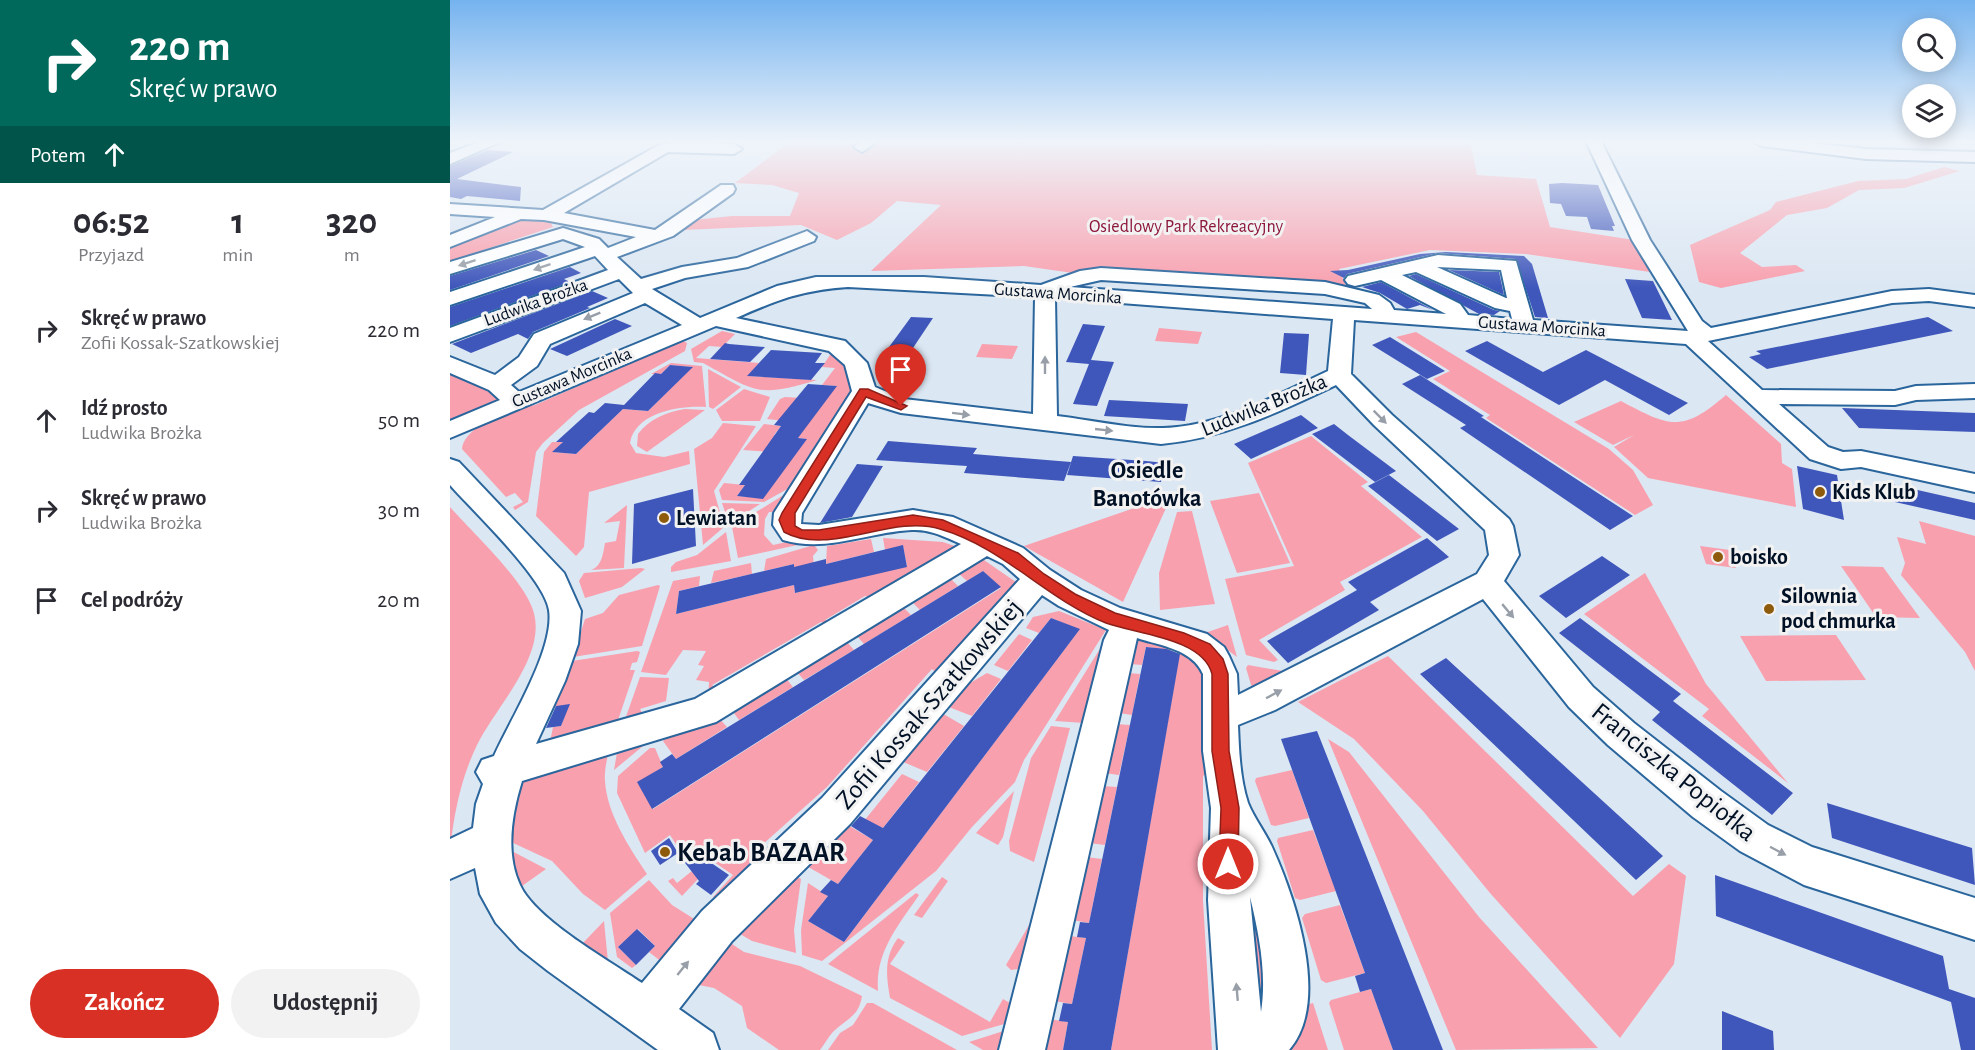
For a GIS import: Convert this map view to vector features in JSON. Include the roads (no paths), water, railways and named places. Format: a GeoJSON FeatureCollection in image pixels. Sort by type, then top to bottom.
{"type":"FeatureCollection","features":[{"type":"Feature","properties":{"kind":"street"},"geometry":{"type":"LineString","coordinates":[[544,215],[554,212],[592,190]]}},
{"type":"Feature","properties":{"kind":"street"},"geometry":{"type":"LineString","coordinates":[[601,252],[667,232],[726,190]]}},
{"type":"Feature","properties":{"kind":"street"},"geometry":{"type":"LineString","coordinates":[[1617,190],[1641,240],[1700,336],[1705,352],[1820,453],[1841,460],[1861,459],[1975,483]]}},
{"type":"Feature","properties":{"kind":"street"},"geometry":{"type":"LineString","coordinates":[[450,208],[516,215],[544,215],[657,236]]}},
{"type":"Feature","properties":{"kind":"street"},"geometry":{"type":"LineString","coordinates":[[450,241],[516,215]]}},
{"type":"Feature","properties":{"kind":"street","name":"Ludwika Brożka"},"geometry":{"type":"LineString","coordinates":[[450,268],[563,233],[592,243],[642,291],[704,322],[837,346],[856,363],[864,391],[876,398],[901,406],[1045,424],[1161,436],[1191,435],[1228,424],[1339,375]]}},
{"type":"Feature","properties":{"kind":"street","name":"Ludwika Brożka"},"geometry":{"type":"LineString","coordinates":[[497,386],[529,361],[536,345],[551,333],[682,273],[741,263],[807,237]]}},
{"type":"Feature","properties":{"kind":"street","name":"Ludwika Brożka"},"geometry":{"type":"LineString","coordinates":[[450,299],[601,252]]}},
{"type":"Feature","properties":{"kind":"street"},"geometry":{"type":"LineString","coordinates":[[1355,280],[1438,261],[1509,265],[1522,315]]}},
{"type":"Feature","properties":{"kind":"street"},"geometry":{"type":"LineString","coordinates":[[1418,266],[1522,315]]}},
{"type":"Feature","properties":{"kind":"street","name":"Ludwika Brożka"},"geometry":{"type":"LineString","coordinates":[[450,335],[623,271]]}},
{"type":"Feature","properties":{"kind":"street"},"geometry":{"type":"LineString","coordinates":[[1383,273],[1453,308],[1461,322]]}},
{"type":"Feature","properties":{"kind":"street"},"geometry":{"type":"LineString","coordinates":[[1045,424],[1044,293],[1060,284],[1087,275],[1101,274],[1324,288],[1361,295],[1384,312],[1389,301],[1412,288]]}},
{"type":"Feature","properties":{"kind":"street","name":"Gustawa Morcinka"},"geometry":{"type":"LineString","coordinates":[[450,430],[704,322],[784,290],[816,283],[848,281],[924,283],[1344,313],[1384,312],[1461,322],[1522,315],[1700,336],[1903,296],[1929,295],[1975,301]]}},
{"type":"Feature","properties":{"kind":"street"},"geometry":{"type":"LineString","coordinates":[[1219,711],[1239,710],[1263,700],[1488,582],[1504,555],[1499,526],[1383,420],[1339,375],[1344,313]]}},
{"type":"Feature","properties":{"kind":"street"},"geometry":{"type":"LineString","coordinates":[[450,364],[497,386],[516,402]]}},
{"type":"Feature","properties":{"kind":"street","name":"Zofii Kossak-Szatkowskiej"},"geometry":{"type":"LineString","coordinates":[[864,391],[788,513],[787,525],[794,532],[819,535],[913,520],[943,524],[1013,556],[1039,578],[1070,598],[1128,624],[1195,643],[1212,656],[1220,674],[1221,751],[1230,808],[1248,839],[1266,882],[1284,961],[1284,1005],[1278,1029],[1262,1041],[1241,1049]]}},
{"type":"Feature","properties":{"kind":"street"},"geometry":{"type":"LineString","coordinates":[[1756,397],[1895,398],[1916,393],[1975,391]]}},
{"type":"Feature","properties":{"kind":"street"},"geometry":{"type":"LineString","coordinates":[[450,468],[553,581],[563,597],[565,608],[565,625],[557,652],[512,732],[495,771],[485,814],[467,851],[493,878],[518,917],[559,953],[696,1050]]}},
{"type":"Feature","properties":{"kind":"street"},"geometry":{"type":"LineString","coordinates":[[495,771],[704,711],[984,544]]}},
{"type":"Feature","properties":{"kind":"street","name":"Zofii Kossak-Szatkowskiej"},"geometry":{"type":"LineString","coordinates":[[646,1014],[717,926],[858,787],[1039,578]]}},
{"type":"Feature","properties":{"kind":"street","name":"Franciszka Popiołka"},"geometry":{"type":"LineString","coordinates":[[1488,582],[1503,605],[1581,696],[1621,734],[1707,804],[1754,838],[1804,865],[1975,919]]}},
{"type":"Feature","properties":{"kind":"street"},"geometry":{"type":"LineString","coordinates":[[1022,1050],[1120,640],[1128,624]]}},
{"type":"Feature","properties":{"kind":"place","name":"Kids Klub"},"geometry":{"type":"Point","coordinates":[1820,492]}},
{"type":"Feature","properties":{"kind":"place","name":"Lewiatan"},"geometry":{"type":"Point","coordinates":[664,518]}},
{"type":"Feature","properties":{"kind":"place","name":"boisko"},"geometry":{"type":"Point","coordinates":[1718,557]}},
{"type":"Feature","properties":{"kind":"place","name":"Silownia pod chmurka"},"geometry":{"type":"Point","coordinates":[1769,609]}},
{"type":"Feature","properties":{"kind":"place","name":"Kebab BAZAAR"},"geometry":{"type":"Point","coordinates":[665,852]}},
{"type":"Feature","properties":{"kind":"district","name":"Osiedle Banotówka"},"geometry":{"type":"Point","coordinates":[1147,485]}},
{"type":"Feature","properties":{"kind":"park label","name":"Osiedlowy Park Rekreacyjny"},"geometry":{"type":"Point","coordinates":[1186,227]}}]}
